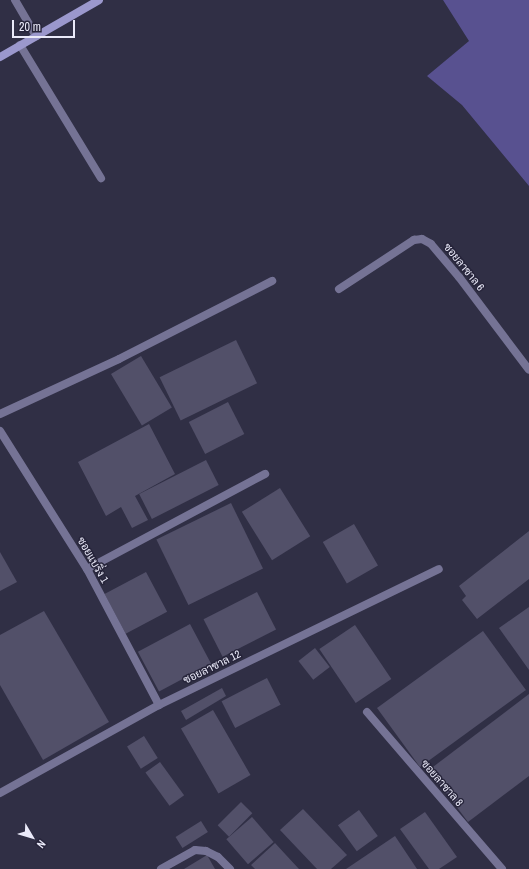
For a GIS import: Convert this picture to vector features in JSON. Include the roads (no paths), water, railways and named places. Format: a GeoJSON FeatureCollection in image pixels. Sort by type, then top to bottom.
{"type":"FeatureCollection","features":[{"type":"Feature","properties":{"kind":"main road"},"geometry":{"type":"LineString","coordinates":[[0,57],[99,0]]}},
{"type":"Feature","properties":{"kind":"street"},"geometry":{"type":"LineString","coordinates":[[15,0],[36,36]]}},
{"type":"Feature","properties":{"kind":"street"},"geometry":{"type":"LineString","coordinates":[[20,45],[101,178]]}},
{"type":"Feature","properties":{"kind":"street","name":"ซอยลาซาล 6"},"geometry":{"type":"LineString","coordinates":[[339,289],[414,240],[422,239],[431,244],[459,277],[529,370]]}},
{"type":"Feature","properties":{"kind":"street"},"geometry":{"type":"LineString","coordinates":[[0,414],[119,359],[272,281]]}},
{"type":"Feature","properties":{"kind":"street","name":"ซอยแบริ่ง 1"},"geometry":{"type":"LineString","coordinates":[[0,431],[87,569],[159,705]]}},
{"type":"Feature","properties":{"kind":"street"},"geometry":{"type":"LineString","coordinates":[[87,569],[265,474]]}},
{"type":"Feature","properties":{"kind":"street","name":"ซอยลาซาล 12"},"geometry":{"type":"LineString","coordinates":[[0,793],[159,705],[439,569]]}},
{"type":"Feature","properties":{"kind":"street","name":"ซอยลาซาล 8"},"geometry":{"type":"LineString","coordinates":[[367,712],[502,869]]}},
{"type":"Feature","properties":{"kind":"street"},"geometry":{"type":"LineString","coordinates":[[161,869],[196,850],[206,850],[218,857],[230,869]]}}]}
